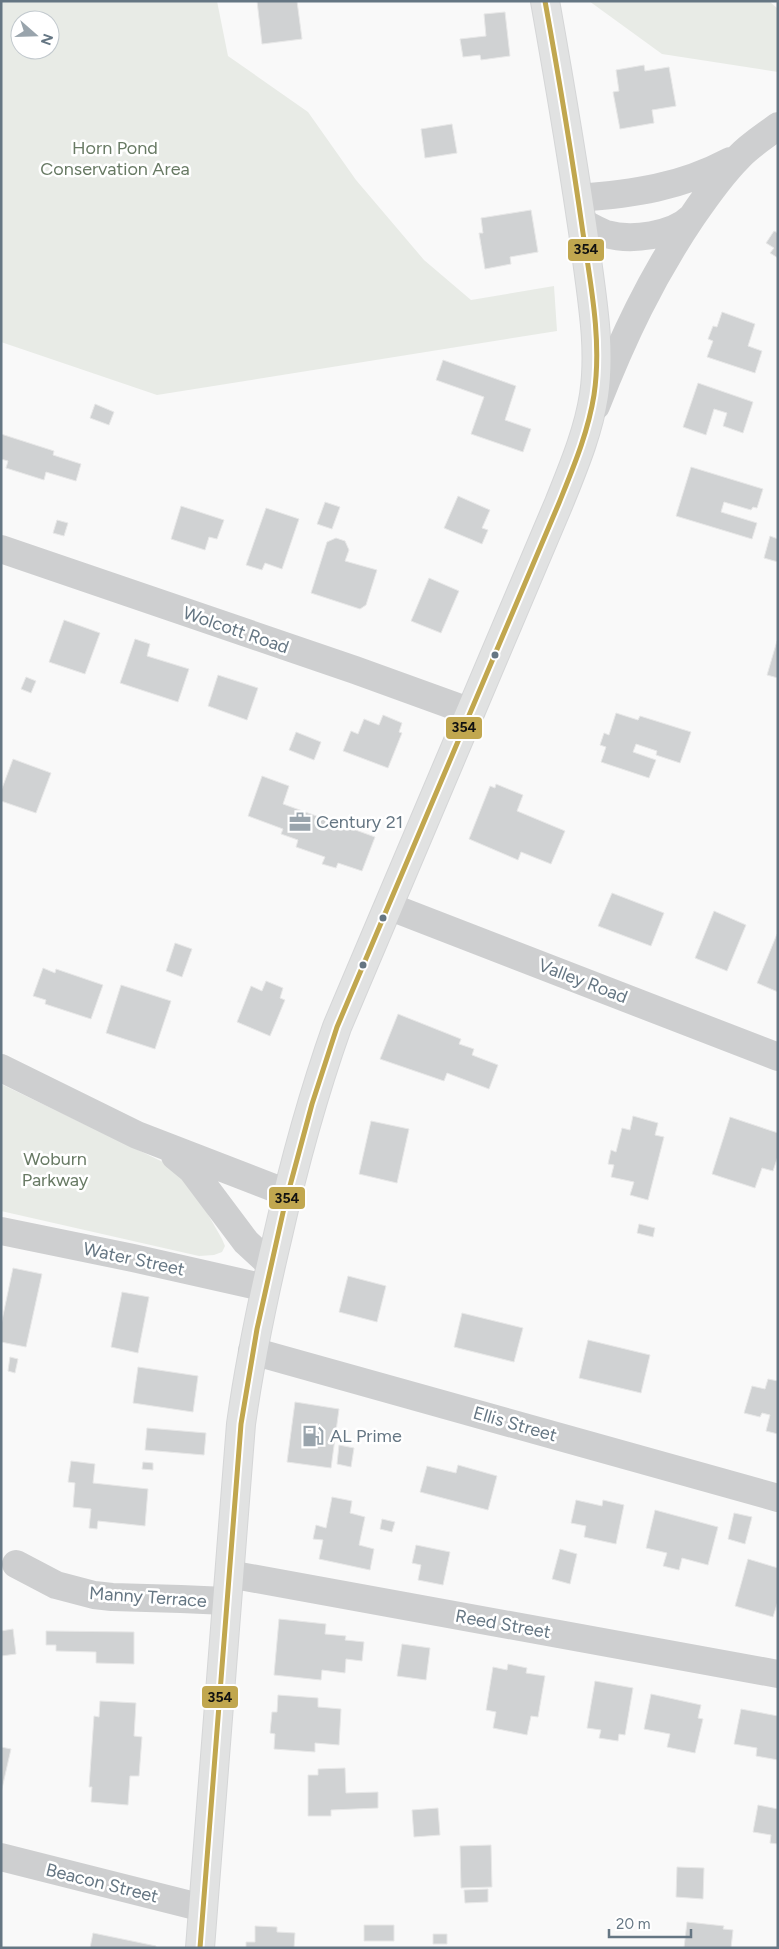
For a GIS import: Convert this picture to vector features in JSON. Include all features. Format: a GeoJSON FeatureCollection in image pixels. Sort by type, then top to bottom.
{"type":"FeatureCollection","features":[{"type":"Feature","properties":{"kind":"main road"},"geometry":{"type":"LineString","coordinates":[[200,1948],[241,1424],[252,1351],[287,1193],[315,1090],[337,1027],[559,503],[580,447],[594,395],[597,358],[595,320],[580,210],[544,1]]}},
{"type":"Feature","properties":{"kind":"street"},"geometry":{"type":"LineString","coordinates":[[693,216],[677,228],[632,238],[606,234],[580,210],[635,192],[662,187],[710,171],[740,155],[778,126]]}},
{"type":"Feature","properties":{"kind":"street"},"geometry":{"type":"LineString","coordinates":[[580,447],[619,347],[669,251],[711,188],[740,155]]}},
{"type":"Feature","properties":{"kind":"street","name":"Wolcott Road"},"geometry":{"type":"LineString","coordinates":[[1,549],[471,712]]}},
{"type":"Feature","properties":{"kind":"street","name":"Valley Road"},"geometry":{"type":"LineString","coordinates":[[388,906],[778,1057]]}},
{"type":"Feature","properties":{"kind":"street"},"geometry":{"type":"LineString","coordinates":[[1,1068],[105,1120],[153,1141],[287,1193]]}},
{"type":"Feature","properties":{"kind":"street"},"geometry":{"type":"LineString","coordinates":[[153,1141],[192,1170],[246,1242],[268,1277]]}},
{"type":"Feature","properties":{"kind":"street","name":"Water Street"},"geometry":{"type":"LineString","coordinates":[[1,1231],[133,1258],[268,1277]]}},
{"type":"Feature","properties":{"kind":"street","name":"Ellis Street"},"geometry":{"type":"LineString","coordinates":[[252,1351],[778,1498]]}},
{"type":"Feature","properties":{"kind":"street","name":"Manny Terrace"},"geometry":{"type":"LineString","coordinates":[[16,1564],[56,1585],[94,1595],[112,1598],[181,1598],[226,1602]]}},
{"type":"Feature","properties":{"kind":"street","name":"Reed Street"},"geometry":{"type":"LineString","coordinates":[[229,1574],[778,1674]]}},
{"type":"Feature","properties":{"kind":"street","name":"Beacon Street"},"geometry":{"type":"LineString","coordinates":[[1,1857],[203,1908]]}},
{"type":"Feature","properties":{"kind":"green space","name":"Horn Pond Conservation Area"},"geometry":{"type":"Polygon","coordinates":[[[1,1],[217,1],[228,56],[308,112],[356,180],[424,260],[471,300],[554,286],[557,331],[157,395],[1,342],[1,1]]]}},
{"type":"Feature","properties":{"kind":"green space"},"geometry":{"type":"Polygon","coordinates":[[[589,1],[769,1],[778,9],[778,72],[662,54],[589,1]]]}},
{"type":"Feature","properties":{"kind":"green space","name":"Woburn Parkway"},"geometry":{"type":"Polygon","coordinates":[[[1,1084],[163,1162],[193,1188],[222,1239],[225,1246],[222,1252],[214,1255],[199,1256],[1,1211],[1,1084]]]}},
{"type":"Feature","properties":{"kind":"building"},"geometry":{"type":"Polygon","coordinates":[[[257,1],[297,1],[302,39],[262,44],[257,1]]]}},
{"type":"Feature","properties":{"kind":"building"},"geometry":{"type":"Polygon","coordinates":[[[505,12],[510,56],[481,60],[480,55],[463,57],[460,39],[486,36],[484,14],[505,12]]]}},
{"type":"Feature","properties":{"kind":"building"},"geometry":{"type":"Polygon","coordinates":[[[644,65],[645,71],[669,67],[676,106],[652,110],[654,123],[620,129],[613,92],[619,91],[616,70],[644,65]]]}},
{"type":"Feature","properties":{"kind":"building"},"geometry":{"type":"Polygon","coordinates":[[[452,124],[457,153],[425,158],[421,129],[452,124]]]}},
{"type":"Feature","properties":{"kind":"building"},"geometry":{"type":"Polygon","coordinates":[[[531,210],[538,252],[510,257],[511,264],[485,269],[479,233],[483,233],[481,218],[531,210]]]}},
{"type":"Feature","properties":{"kind":"building"},"geometry":{"type":"Polygon","coordinates":[[[774,231],[778,233],[778,258],[770,253],[774,248],[766,243],[774,231]]]}},
{"type":"Feature","properties":{"kind":"building"},"geometry":{"type":"Polygon","coordinates":[[[722,312],[755,324],[748,346],[762,351],[755,373],[707,357],[713,341],[708,339],[713,326],[717,327],[722,312]]]}},
{"type":"Feature","properties":{"kind":"building"},"geometry":{"type":"Polygon","coordinates":[[[443,360],[516,386],[505,420],[531,429],[523,452],[471,434],[484,397],[436,380],[443,360]]]}},
{"type":"Feature","properties":{"kind":"building"},"geometry":{"type":"Polygon","coordinates":[[[698,383],[753,402],[743,433],[723,426],[727,413],[714,409],[706,435],[683,427],[698,383]]]}},
{"type":"Feature","properties":{"kind":"building"},"geometry":{"type":"Polygon","coordinates":[[[95,404],[114,412],[109,425],[90,418],[95,404]]]}},
{"type":"Feature","properties":{"kind":"building"},"geometry":{"type":"Polygon","coordinates":[[[1,434],[54,451],[53,455],[81,464],[76,481],[46,472],[44,480],[6,468],[8,461],[1,459],[1,434]]]}},
{"type":"Feature","properties":{"kind":"building"},"geometry":{"type":"Polygon","coordinates":[[[691,467],[763,489],[757,508],[753,507],[751,510],[724,502],[721,512],[757,523],[752,539],[676,516],[691,467]]]}},
{"type":"Feature","properties":{"kind":"building"},"geometry":{"type":"Polygon","coordinates":[[[458,496],[490,510],[482,528],[488,530],[482,544],[444,528],[458,496]]]}},
{"type":"Feature","properties":{"kind":"building"},"geometry":{"type":"Polygon","coordinates":[[[325,502],[340,507],[332,529],[317,524],[325,502]]]}},
{"type":"Feature","properties":{"kind":"building"},"geometry":{"type":"Polygon","coordinates":[[[181,506],[224,520],[217,539],[209,537],[205,550],[171,539],[181,506]]]}},
{"type":"Feature","properties":{"kind":"building"},"geometry":{"type":"Polygon","coordinates":[[[266,508],[299,519],[282,569],[265,563],[262,570],[246,565],[266,508]]]}},
{"type":"Feature","properties":{"kind":"building"},"geometry":{"type":"Polygon","coordinates":[[[57,520],[68,523],[64,536],[53,533],[57,520]]]}},
{"type":"Feature","properties":{"kind":"building"},"geometry":{"type":"Polygon","coordinates":[[[770,536],[778,539],[778,562],[764,558],[770,536]]]}},
{"type":"Feature","properties":{"kind":"building"},"geometry":{"type":"Polygon","coordinates":[[[336,538],[345,541],[349,550],[345,561],[377,570],[366,605],[360,609],[311,593],[327,542],[336,538]]]}},
{"type":"Feature","properties":{"kind":"building"},"geometry":{"type":"Polygon","coordinates":[[[429,578],[459,591],[441,633],[411,621],[429,578]]]}},
{"type":"Feature","properties":{"kind":"building"},"geometry":{"type":"Polygon","coordinates":[[[64,620],[100,633],[85,674],[49,662],[64,620]]]}},
{"type":"Feature","properties":{"kind":"building"},"geometry":{"type":"Polygon","coordinates":[[[135,639],[150,644],[147,656],[189,669],[178,702],[120,683],[135,639]]]}},
{"type":"Feature","properties":{"kind":"building"},"geometry":{"type":"Polygon","coordinates":[[[778,642],[778,678],[767,675],[778,642]]]}},
{"type":"Feature","properties":{"kind":"building"},"geometry":{"type":"Polygon","coordinates":[[[218,675],[258,688],[247,720],[208,706],[218,675]]]}},
{"type":"Feature","properties":{"kind":"building"},"geometry":{"type":"Polygon","coordinates":[[[26,677],[36,681],[31,693],[21,689],[26,677]]]}},
{"type":"Feature","properties":{"kind":"building"},"geometry":{"type":"Polygon","coordinates":[[[616,713],[638,720],[640,716],[691,732],[680,763],[656,755],[657,751],[636,744],[633,752],[656,760],[649,778],[601,762],[606,747],[600,745],[604,733],[609,735],[616,713]]]}},
{"type":"Feature","properties":{"kind":"building"},"geometry":{"type":"Polygon","coordinates":[[[383,715],[402,723],[399,732],[402,733],[388,768],[343,751],[351,731],[358,734],[364,719],[379,725],[383,715]]]}},
{"type":"Feature","properties":{"kind":"building"},"geometry":{"type":"Polygon","coordinates":[[[296,732],[321,742],[314,760],[289,750],[296,732]]]}},
{"type":"Feature","properties":{"kind":"building"},"geometry":{"type":"Polygon","coordinates":[[[13,759],[51,773],[36,813],[1,801],[1,791],[13,759]]]}},
{"type":"Feature","properties":{"kind":"building","name":"Century 21"},"geometry":{"type":"Polygon","coordinates":[[[262,776],[289,786],[283,804],[375,837],[362,871],[338,863],[336,868],[322,864],[325,857],[296,847],[298,840],[281,834],[283,829],[248,816],[262,776]]]}},
{"type":"Feature","properties":{"kind":"building"},"geometry":{"type":"Polygon","coordinates":[[[496,784],[523,795],[517,811],[565,831],[551,864],[521,852],[518,860],[469,839],[490,786],[495,788],[496,784]]]}},
{"type":"Feature","properties":{"kind":"building"},"geometry":{"type":"Polygon","coordinates":[[[612,893],[664,913],[651,946],[598,926],[612,893]]]}},
{"type":"Feature","properties":{"kind":"building"},"geometry":{"type":"Polygon","coordinates":[[[714,911],[746,925],[727,971],[695,958],[714,911]]]}},
{"type":"Feature","properties":{"kind":"building"},"geometry":{"type":"Polygon","coordinates":[[[778,934],[778,992],[757,983],[778,934]]]}},
{"type":"Feature","properties":{"kind":"building"},"geometry":{"type":"Polygon","coordinates":[[[175,943],[192,949],[182,977],[166,971],[175,943]]]}},
{"type":"Feature","properties":{"kind":"building"},"geometry":{"type":"Polygon","coordinates":[[[43,968],[55,973],[56,969],[103,985],[91,1019],[45,1004],[46,1000],[33,996],[43,968]]]}},
{"type":"Feature","properties":{"kind":"building"},"geometry":{"type":"Polygon","coordinates":[[[266,981],[283,988],[280,998],[285,1000],[270,1036],[237,1022],[251,986],[262,991],[266,981]]]}},
{"type":"Feature","properties":{"kind":"building"},"geometry":{"type":"Polygon","coordinates":[[[121,985],[171,1001],[155,1049],[106,1033],[121,985]]]}},
{"type":"Feature","properties":{"kind":"building"},"geometry":{"type":"Polygon","coordinates":[[[398,1014],[461,1039],[459,1044],[474,1049],[472,1055],[498,1065],[489,1089],[447,1073],[444,1081],[380,1059],[398,1014]]]}},
{"type":"Feature","properties":{"kind":"building"},"geometry":{"type":"Polygon","coordinates":[[[633,1116],[658,1123],[655,1135],[664,1137],[648,1200],[630,1195],[634,1182],[611,1177],[614,1165],[608,1164],[611,1150],[616,1152],[622,1128],[630,1130],[633,1116]]]}},
{"type":"Feature","properties":{"kind":"building"},"geometry":{"type":"Polygon","coordinates":[[[730,1117],[778,1133],[778,1156],[773,1171],[762,1168],[755,1188],[712,1174],[730,1117]]]}},
{"type":"Feature","properties":{"kind":"building"},"geometry":{"type":"Polygon","coordinates":[[[371,1121],[409,1129],[397,1183],[359,1174],[371,1121]]]}},
{"type":"Feature","properties":{"kind":"building"},"geometry":{"type":"Polygon","coordinates":[[[639,1224],[655,1228],[653,1237],[637,1233],[639,1224]]]}},
{"type":"Feature","properties":{"kind":"building"},"geometry":{"type":"Polygon","coordinates":[[[13,1268],[42,1274],[26,1347],[1,1342],[1,1325],[13,1268]]]}},
{"type":"Feature","properties":{"kind":"building"},"geometry":{"type":"Polygon","coordinates":[[[348,1276],[386,1286],[377,1322],[339,1312],[348,1276]]]}},
{"type":"Feature","properties":{"kind":"building"},"geometry":{"type":"Polygon","coordinates":[[[122,1292],[149,1297],[138,1353],[111,1347],[122,1292]]]}},
{"type":"Feature","properties":{"kind":"building"},"geometry":{"type":"Polygon","coordinates":[[[462,1313],[523,1328],[514,1362],[454,1347],[462,1313]]]}},
{"type":"Feature","properties":{"kind":"building"},"geometry":{"type":"Polygon","coordinates":[[[588,1340],[650,1355],[641,1393],[579,1378],[588,1340]]]}},
{"type":"Feature","properties":{"kind":"building"},"geometry":{"type":"Polygon","coordinates":[[[10,1357],[18,1359],[15,1373],[8,1371],[10,1357]]]}},
{"type":"Feature","properties":{"kind":"building"},"geometry":{"type":"Polygon","coordinates":[[[138,1367],[198,1376],[193,1412],[133,1403],[138,1367]]]}},
{"type":"Feature","properties":{"kind":"building"},"geometry":{"type":"Polygon","coordinates":[[[768,1379],[778,1381],[778,1434],[766,1431],[770,1415],[762,1413],[760,1417],[744,1413],[752,1386],[765,1389],[768,1379]]]}},
{"type":"Feature","properties":{"kind":"building","name":"AL Prime"},"geometry":{"type":"Polygon","coordinates":[[[295,1402],[339,1409],[331,1468],[287,1462],[295,1402]]]}},
{"type":"Feature","properties":{"kind":"building"},"geometry":{"type":"Polygon","coordinates":[[[147,1428],[206,1433],[204,1455],[145,1450],[147,1428]]]}},
{"type":"Feature","properties":{"kind":"building"},"geometry":{"type":"Polygon","coordinates":[[[339,1445],[354,1448],[351,1467],[337,1464],[339,1445]]]}},
{"type":"Feature","properties":{"kind":"building"},"geometry":{"type":"Polygon","coordinates":[[[71,1461],[95,1464],[93,1483],[148,1489],[145,1526],[98,1521],[97,1529],[89,1528],[91,1509],[73,1507],[75,1483],[68,1482],[71,1461]]]}},
{"type":"Feature","properties":{"kind":"building"},"geometry":{"type":"Polygon","coordinates":[[[143,1462],[153,1463],[153,1470],[142,1469],[143,1462]]]}},
{"type":"Feature","properties":{"kind":"building"},"geometry":{"type":"Polygon","coordinates":[[[458,1465],[497,1476],[488,1510],[420,1492],[427,1466],[456,1473],[458,1465]]]}},
{"type":"Feature","properties":{"kind":"building"},"geometry":{"type":"Polygon","coordinates":[[[332,1497],[352,1501],[350,1513],[365,1517],[359,1545],[374,1549],[370,1570],[319,1559],[323,1540],[313,1539],[316,1525],[326,1528],[332,1497]]]}},
{"type":"Feature","properties":{"kind":"building"},"geometry":{"type":"Polygon","coordinates":[[[576,1500],[602,1506],[603,1500],[624,1505],[616,1544],[584,1537],[586,1526],[571,1523],[576,1500]]]}},
{"type":"Feature","properties":{"kind":"building"},"geometry":{"type":"Polygon","coordinates":[[[655,1510],[718,1527],[708,1565],[682,1558],[679,1570],[663,1566],[667,1553],[646,1548],[655,1510]]]}},
{"type":"Feature","properties":{"kind":"building"},"geometry":{"type":"Polygon","coordinates":[[[734,1513],[752,1517],[745,1544],[728,1539],[734,1513]]]}},
{"type":"Feature","properties":{"kind":"building"},"geometry":{"type":"Polygon","coordinates":[[[382,1519],[395,1522],[392,1532],[380,1529],[382,1519]]]}},
{"type":"Feature","properties":{"kind":"building"},"geometry":{"type":"Polygon","coordinates":[[[416,1545],[450,1552],[443,1585],[418,1580],[421,1565],[412,1563],[416,1545]]]}},
{"type":"Feature","properties":{"kind":"building"},"geometry":{"type":"Polygon","coordinates":[[[560,1549],[577,1554],[570,1584],[552,1579],[560,1549]]]}},
{"type":"Feature","properties":{"kind":"building"},"geometry":{"type":"Polygon","coordinates":[[[748,1559],[778,1568],[778,1601],[773,1617],[735,1606],[748,1559]]]}},
{"type":"Feature","properties":{"kind":"building"},"geometry":{"type":"Polygon","coordinates":[[[279,1619],[326,1624],[325,1634],[346,1636],[345,1640],[364,1642],[362,1661],[346,1659],[345,1673],[322,1670],[321,1680],[274,1675],[279,1619]]]}},
{"type":"Feature","properties":{"kind":"building"},"geometry":{"type":"Polygon","coordinates":[[[13,1629],[16,1654],[1,1656],[1,1631],[13,1629]]]}},
{"type":"Feature","properties":{"kind":"building"},"geometry":{"type":"Polygon","coordinates":[[[46,1631],[134,1632],[134,1664],[96,1663],[96,1652],[56,1651],[56,1645],[46,1645],[46,1631]]]}},
{"type":"Feature","properties":{"kind":"building"},"geometry":{"type":"Polygon","coordinates":[[[402,1644],[430,1648],[426,1680],[397,1676],[402,1644]]]}},
{"type":"Feature","properties":{"kind":"building"},"geometry":{"type":"Polygon","coordinates":[[[508,1664],[527,1668],[526,1673],[545,1676],[538,1717],[531,1716],[527,1735],[493,1728],[496,1712],[486,1710],[493,1667],[507,1670],[508,1664]]]}},
{"type":"Feature","properties":{"kind":"building"},"geometry":{"type":"Polygon","coordinates":[[[595,1681],[633,1688],[625,1735],[619,1734],[618,1741],[599,1738],[601,1730],[587,1728],[595,1681]]]}},
{"type":"Feature","properties":{"kind":"building"},"geometry":{"type":"Polygon","coordinates":[[[651,1694],[701,1705],[698,1718],[703,1719],[695,1753],[667,1747],[670,1734],[644,1729],[651,1694]]]}},
{"type":"Feature","properties":{"kind":"building"},"geometry":{"type":"Polygon","coordinates":[[[278,1695],[318,1698],[318,1707],[341,1709],[339,1745],[315,1743],[315,1752],[274,1749],[275,1734],[270,1733],[272,1712],[277,1712],[278,1695]]]}},
{"type":"Feature","properties":{"kind":"building"},"geometry":{"type":"Polygon","coordinates":[[[100,1701],[136,1703],[134,1736],[142,1737],[139,1776],[130,1776],[128,1805],[91,1802],[92,1787],[89,1787],[94,1716],[99,1717],[100,1701]]]}},
{"type":"Feature","properties":{"kind":"building"},"geometry":{"type":"Polygon","coordinates":[[[741,1709],[778,1716],[778,1760],[756,1756],[757,1748],[734,1744],[741,1709]]]}},
{"type":"Feature","properties":{"kind":"building"},"geometry":{"type":"Polygon","coordinates":[[[1,1747],[11,1749],[1,1793],[1,1747]]]}},
{"type":"Feature","properties":{"kind":"building"},"geometry":{"type":"Polygon","coordinates":[[[345,1768],[346,1793],[378,1792],[378,1808],[331,1810],[331,1816],[308,1816],[308,1775],[318,1775],[318,1769],[345,1768]]]}},
{"type":"Feature","properties":{"kind":"building"},"geometry":{"type":"Polygon","coordinates":[[[758,1805],[778,1809],[778,1844],[770,1843],[771,1835],[753,1832],[758,1805]]]}},
{"type":"Feature","properties":{"kind":"building"},"geometry":{"type":"Polygon","coordinates":[[[438,1808],[440,1835],[414,1837],[412,1810],[438,1808]]]}},
{"type":"Feature","properties":{"kind":"building"},"geometry":{"type":"Polygon","coordinates":[[[491,1845],[492,1887],[461,1888],[460,1846],[491,1845]]]}},
{"type":"Feature","properties":{"kind":"building"},"geometry":{"type":"Polygon","coordinates":[[[677,1867],[704,1868],[703,1899],[676,1897],[677,1867]]]}},
{"type":"Feature","properties":{"kind":"building"},"geometry":{"type":"Polygon","coordinates":[[[488,1889],[488,1902],[465,1903],[464,1890],[488,1889]]]}},
{"type":"Feature","properties":{"kind":"building"},"geometry":{"type":"Polygon","coordinates":[[[687,1922],[724,1926],[723,1929],[733,1930],[731,1948],[684,1948],[687,1922]]]}},
{"type":"Feature","properties":{"kind":"building"},"geometry":{"type":"Polygon","coordinates":[[[364,1925],[394,1925],[394,1941],[364,1941],[364,1925]]]}},
{"type":"Feature","properties":{"kind":"building"},"geometry":{"type":"Polygon","coordinates":[[[255,1926],[277,1927],[277,1932],[295,1933],[294,1948],[246,1948],[246,1942],[255,1942],[255,1926]]]}},
{"type":"Feature","properties":{"kind":"building"},"geometry":{"type":"Polygon","coordinates":[[[93,1933],[156,1946],[156,1948],[90,1948],[93,1933]]]}},
{"type":"Feature","properties":{"kind":"building"},"geometry":{"type":"Polygon","coordinates":[[[433,1934],[447,1934],[447,1944],[433,1944],[433,1934]]]}},
{"type":"Feature","properties":{"kind":"transit line","name":"354"},"geometry":{"type":"LineString","coordinates":[[200,1948],[241,1424],[257,1329],[284,1208],[312,1104],[337,1027],[559,503],[584,437],[594,395],[597,355],[592,294],[570,146],[545,1]]}},
{"type":"Feature","properties":{"kind":"place","name":"Century 21"},"geometry":{"type":"Point","coordinates":[300,822]}},
{"type":"Feature","properties":{"kind":"place","name":"AL Prime"},"geometry":{"type":"Point","coordinates":[313,1436]}}]}
